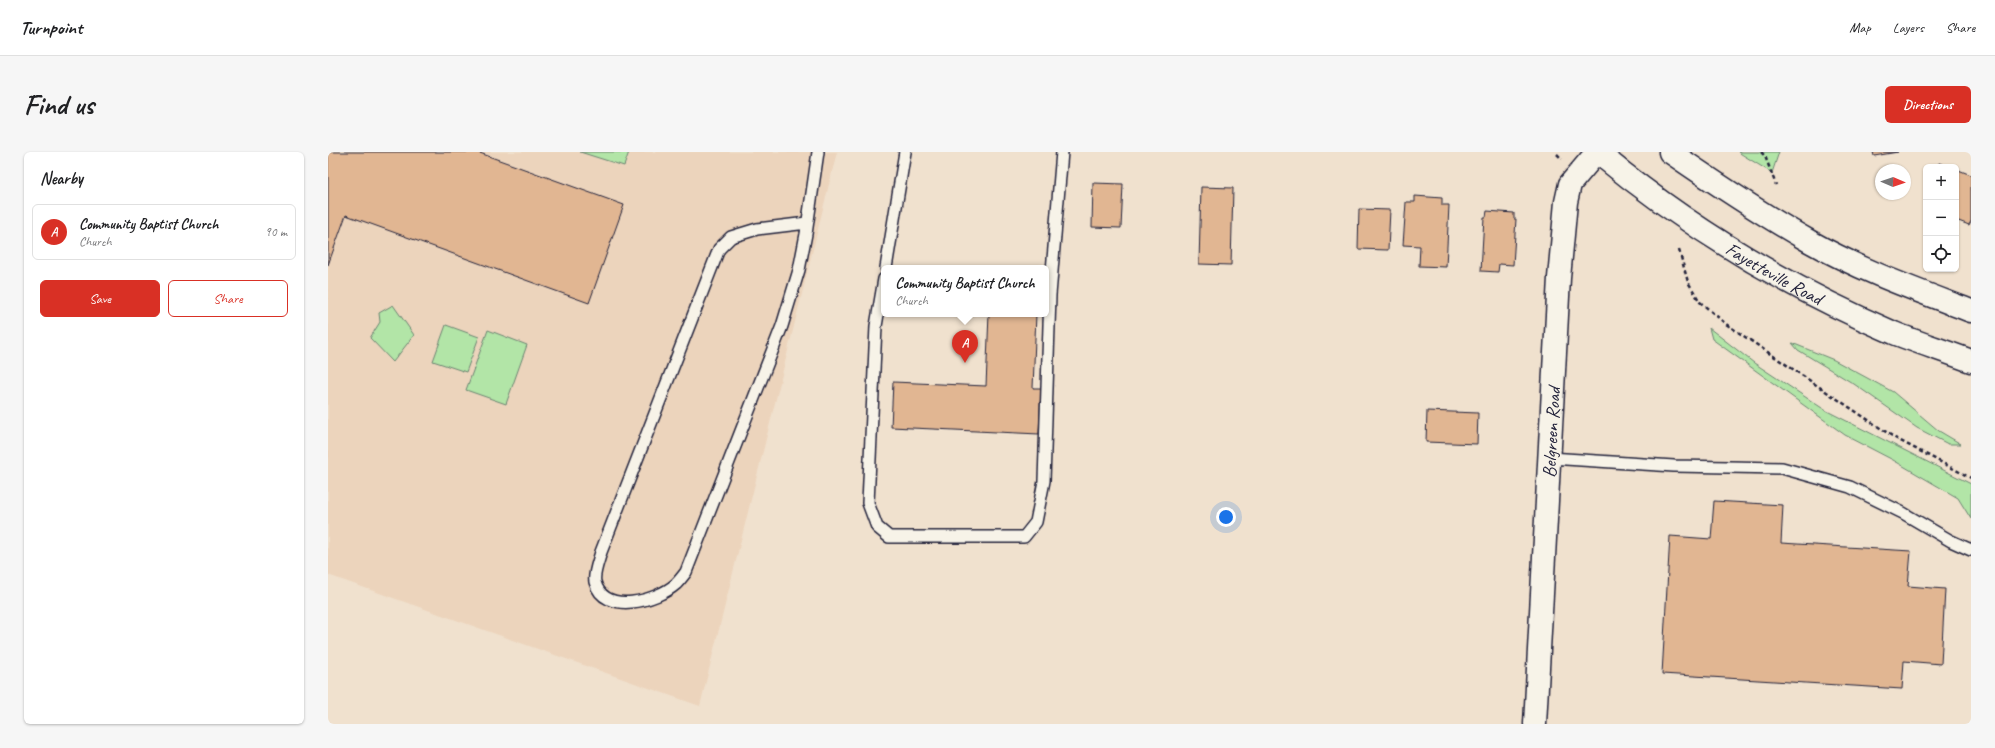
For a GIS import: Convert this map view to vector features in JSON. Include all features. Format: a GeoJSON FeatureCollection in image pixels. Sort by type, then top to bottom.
{"type":"FeatureCollection","features":[{"type":"Feature","properties":{"kind":"main road","name":"Fayetteville Road"},"geometry":{"type":"LineString","coordinates":[[1597,152],[1676,214],[1790,283],[1894,333],[1971,361]]}},
{"type":"Feature","properties":{"kind":"main road","name":"Belgreen Road"},"geometry":{"type":"LineString","coordinates":[[1535,724],[1559,278],[1566,202],[1570,184],[1597,152]]}},
{"type":"Feature","properties":{"kind":"main road"},"geometry":{"type":"LineString","coordinates":[[1670,152],[1715,183],[1809,241],[1867,270],[1971,311]]}},
{"type":"Feature","properties":{"kind":"lane"},"geometry":{"type":"LineString","coordinates":[[807,223],[757,229],[731,237],[719,249],[601,552],[594,580],[600,594],[615,602],[634,603],[650,598],[675,584],[686,572],[782,326],[799,270],[807,223],[818,152]]}},
{"type":"Feature","properties":{"kind":"lane"},"geometry":{"type":"LineString","coordinates":[[886,265],[905,152]]}},
{"type":"Feature","properties":{"kind":"lane"},"geometry":{"type":"LineString","coordinates":[[881,297],[876,326],[868,503],[877,527],[889,537],[1024,537],[1036,522],[1044,481],[1050,295],[1062,152]]}},
{"type":"Feature","properties":{"kind":"lane"},"geometry":{"type":"LineString","coordinates":[[1550,458],[1674,466],[1782,468],[1850,487],[1903,513],[1950,541],[1971,550]]}},
{"type":"Feature","properties":{"kind":"path"},"geometry":{"type":"LineString","coordinates":[[1761,152],[1765,156],[1776,185]]}},
{"type":"Feature","properties":{"kind":"path"},"geometry":{"type":"LineString","coordinates":[[1679,250],[1688,282],[1700,302],[1726,324],[1895,438],[1971,478]]}},
{"type":"Feature","properties":{"kind":"shaded area"},"geometry":{"type":"Polygon","coordinates":[[[328,152],[837,152],[700,706],[328,575],[328,152]]]}},
{"type":"Feature","properties":{"kind":"green space"},"geometry":{"type":"Polygon","coordinates":[[[580,152],[629,152],[624,166],[580,152]]]}},
{"type":"Feature","properties":{"kind":"green space"},"geometry":{"type":"Polygon","coordinates":[[[1738,152],[1779,152],[1772,173],[1738,152]]]}},
{"type":"Feature","properties":{"kind":"green space"},"geometry":{"type":"Polygon","coordinates":[[[393,305],[414,335],[393,362],[370,338],[380,322],[379,313],[393,305]]]}},
{"type":"Feature","properties":{"kind":"green space"},"geometry":{"type":"Polygon","coordinates":[[[446,325],[479,337],[466,372],[433,361],[446,325]]]}},
{"type":"Feature","properties":{"kind":"green space"},"geometry":{"type":"Polygon","coordinates":[[[1709,328],[1754,363],[1825,410],[1971,484],[1971,519],[1958,498],[1893,460],[1845,435],[1712,339],[1709,328]]]}},
{"type":"Feature","properties":{"kind":"green space"},"geometry":{"type":"Polygon","coordinates":[[[488,330],[527,345],[506,404],[466,390],[488,330]]]}},
{"type":"Feature","properties":{"kind":"green space"},"geometry":{"type":"Polygon","coordinates":[[[1792,343],[1834,360],[1893,392],[1939,431],[1961,444],[1948,444],[1917,428],[1854,384],[1798,350],[1792,343]]]}},
{"type":"Feature","properties":{"kind":"building"},"geometry":{"type":"Polygon","coordinates":[[[328,152],[477,152],[624,205],[589,303],[346,215],[328,265],[328,152]]]}},
{"type":"Feature","properties":{"kind":"building"},"geometry":{"type":"Polygon","coordinates":[[[1873,152],[1898,152],[1874,156],[1873,152]]]}},
{"type":"Feature","properties":{"kind":"building"},"geometry":{"type":"Polygon","coordinates":[[[1959,170],[1971,175],[1971,221],[1969,225],[1959,221],[1959,170]]]}},
{"type":"Feature","properties":{"kind":"building"},"geometry":{"type":"Polygon","coordinates":[[[1093,183],[1123,184],[1121,228],[1092,227],[1093,183]]]}},
{"type":"Feature","properties":{"kind":"building"},"geometry":{"type":"Polygon","coordinates":[[[1201,187],[1233,188],[1231,265],[1199,264],[1201,187]]]}},
{"type":"Feature","properties":{"kind":"building"},"geometry":{"type":"Polygon","coordinates":[[[1415,196],[1442,198],[1442,205],[1449,205],[1446,267],[1419,266],[1420,246],[1403,245],[1406,202],[1415,202],[1415,196]]]}},
{"type":"Feature","properties":{"kind":"building"},"geometry":{"type":"Polygon","coordinates":[[[1359,209],[1390,210],[1388,250],[1358,249],[1359,209]]]}},
{"type":"Feature","properties":{"kind":"building"},"geometry":{"type":"Polygon","coordinates":[[[1487,211],[1514,213],[1514,219],[1516,219],[1513,265],[1499,264],[1498,272],[1481,271],[1484,217],[1486,217],[1487,211]]]}},
{"type":"Feature","properties":{"kind":"building"},"geometry":{"type":"Polygon","coordinates":[[[989,317],[1036,317],[1033,388],[1041,388],[1039,434],[891,427],[893,382],[986,386],[989,317]]]}},
{"type":"Feature","properties":{"kind":"building"},"geometry":{"type":"Polygon","coordinates":[[[1427,411],[1478,413],[1477,444],[1426,442],[1427,411]]]}},
{"type":"Feature","properties":{"kind":"building"},"geometry":{"type":"Polygon","coordinates":[[[1714,501],[1783,505],[1781,543],[1911,551],[1908,586],[1945,589],[1941,664],[1904,661],[1902,689],[1662,674],[1670,536],[1711,539],[1714,501]]]}},
{"type":"Feature","properties":{"kind":"place","name":"Community Baptist Church"},"geometry":{"type":"Point","coordinates":[965,363]}}]}
